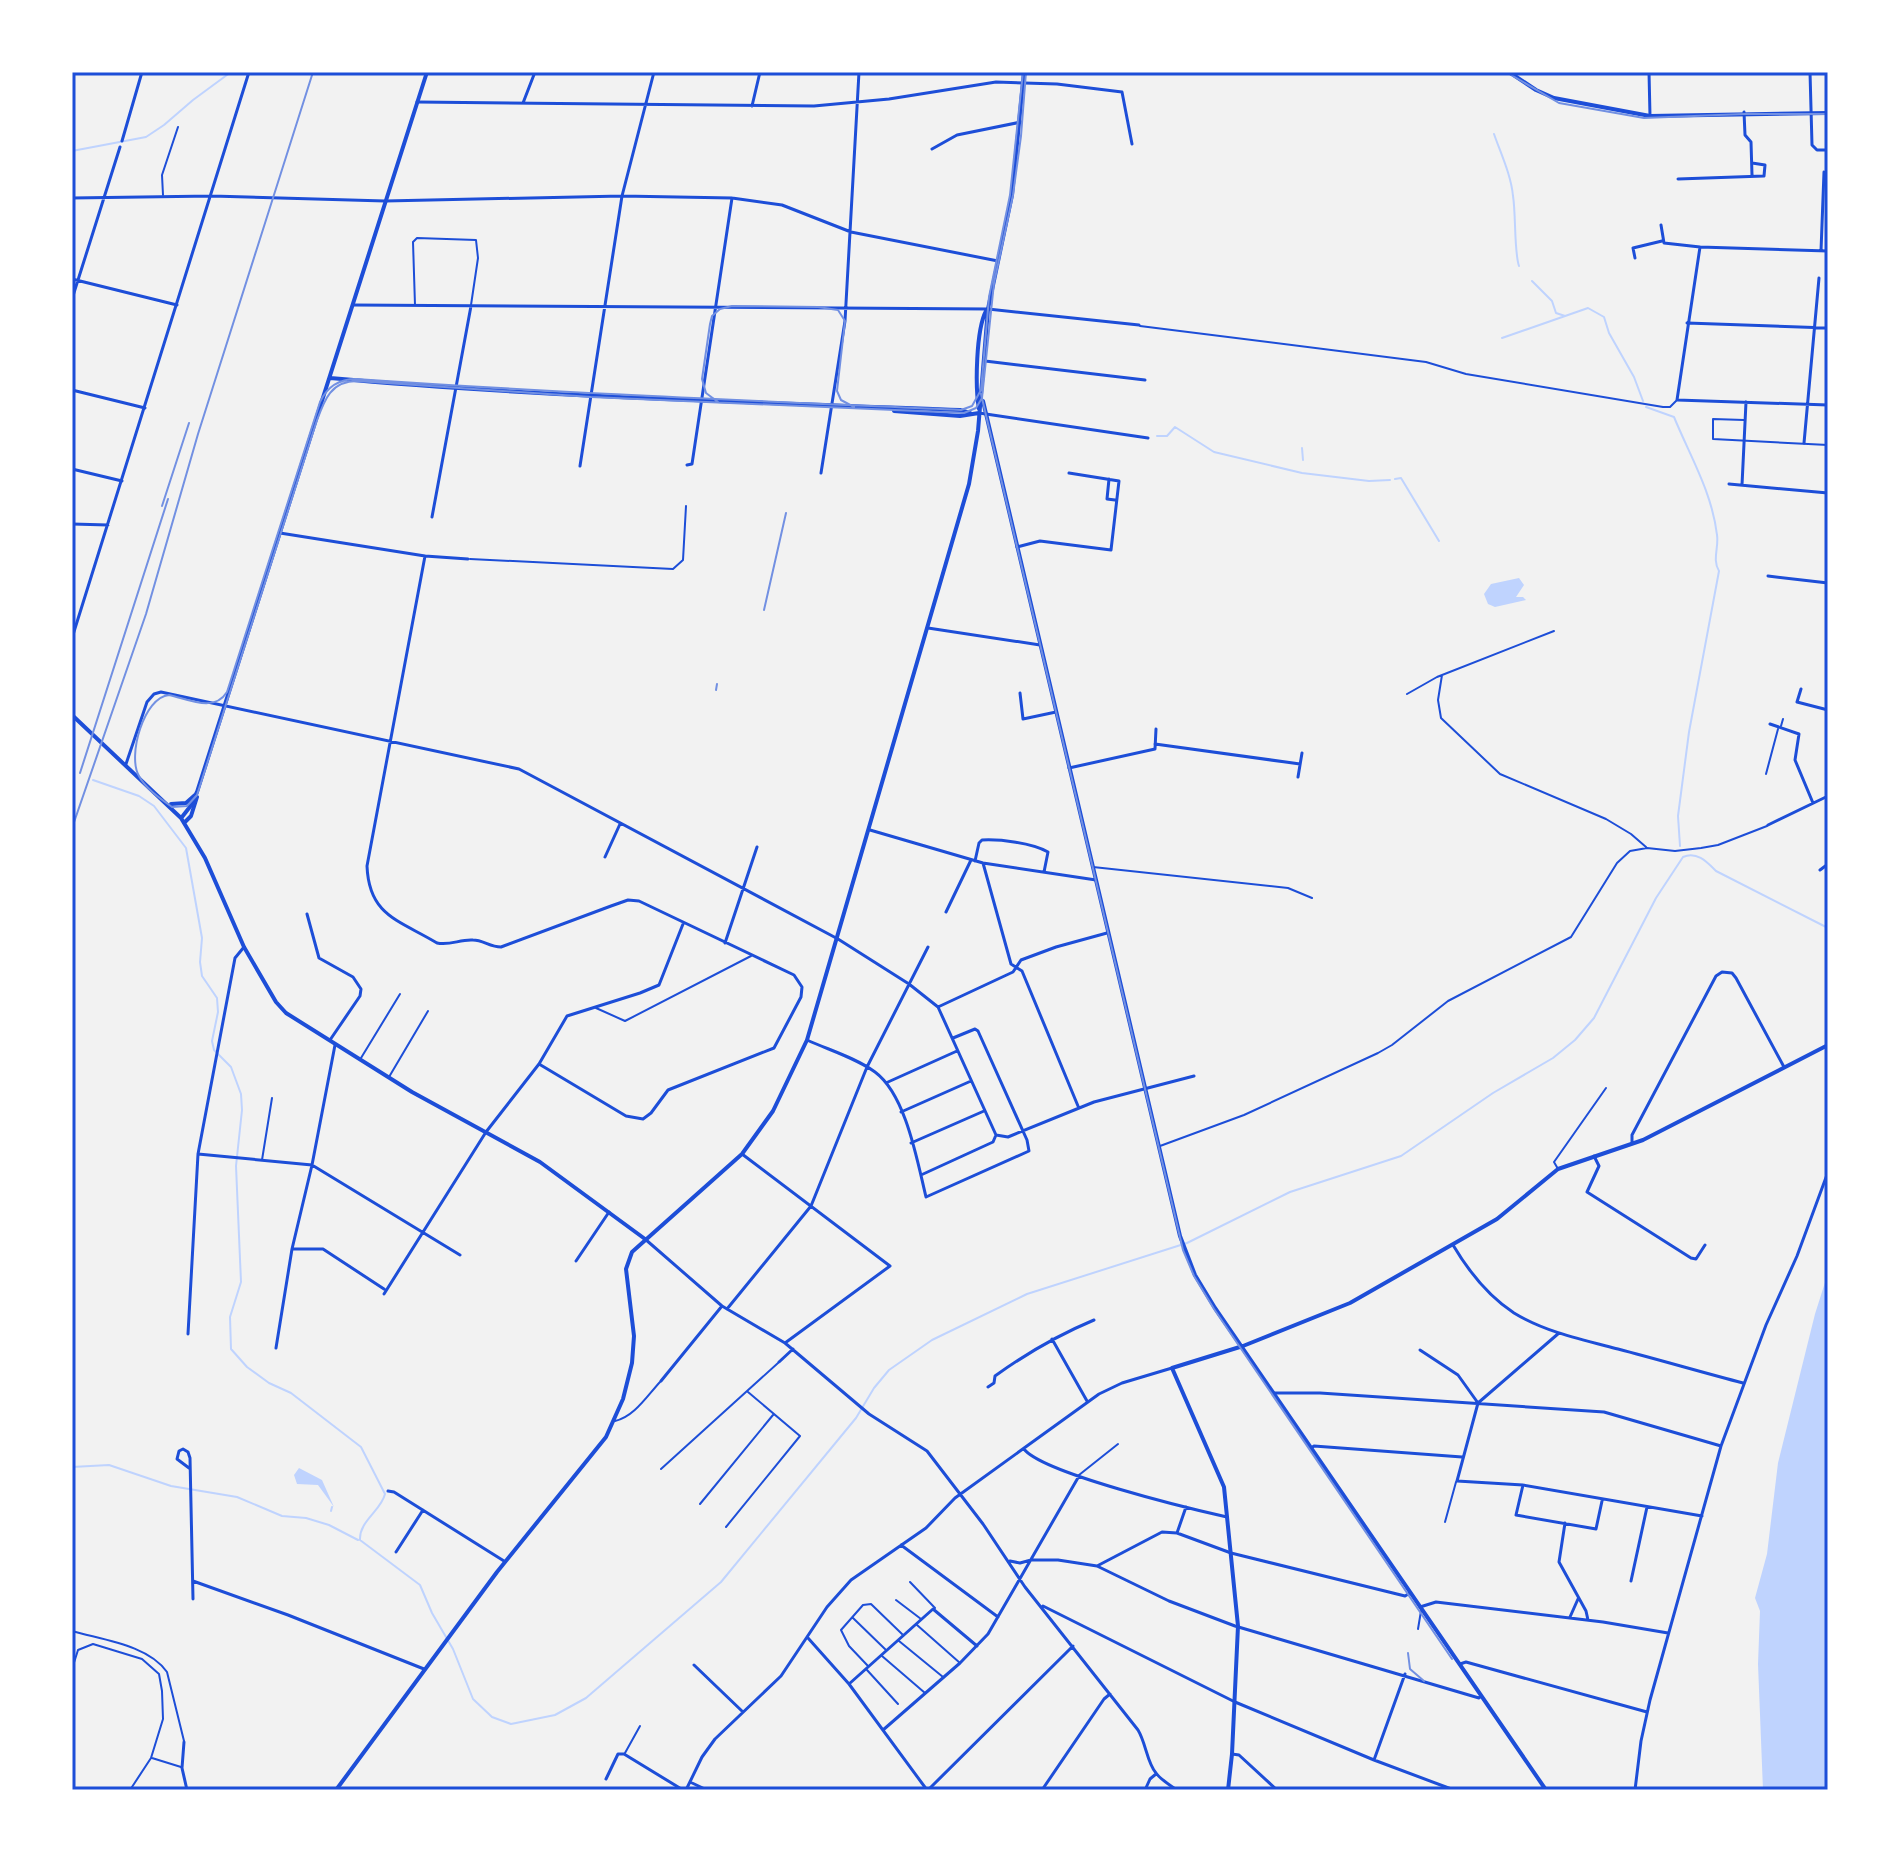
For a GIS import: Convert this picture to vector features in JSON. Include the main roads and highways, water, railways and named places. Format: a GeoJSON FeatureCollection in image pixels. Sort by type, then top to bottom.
{"type":"FeatureCollection","features":[{"type":"Feature","properties":{"kind":"water"},"geometry":{"type":"Polygon","coordinates":[[[1519,578],[1524,585],[1516,597],[1526,600],[1495,607],[1488,604],[1484,594],[1491,584],[1519,578]]]}},
{"type":"Feature","properties":{"kind":"water"},"geometry":{"type":"Polygon","coordinates":[[[1828,1273],[1828,1790],[1763,1790],[1758,1664],[1760,1611],[1755,1598],[1767,1554],[1778,1463],[1828,1273]]]}},
{"type":"Feature","properties":{"kind":"water"},"geometry":{"type":"Polygon","coordinates":[[[299,1468],[322,1480],[334,1507],[318,1485],[297,1484],[294,1475],[299,1468]]]}},
{"type":"Feature","properties":{"kind":"waterway"},"geometry":{"type":"LineString","coordinates":[[72,151],[146,137],[231,72]]}},
{"type":"Feature","properties":{"kind":"waterway"},"geometry":{"type":"LineString","coordinates":[[1494,134],[1512,188],[1519,266]]}},
{"type":"Feature","properties":{"kind":"waterway"},"geometry":{"type":"LineString","coordinates":[[1532,281],[1552,301],[1556,313],[1565,316]]}},
{"type":"Feature","properties":{"kind":"waterway"},"geometry":{"type":"LineString","coordinates":[[1502,338],[1588,308],[1604,317],[1643,401]]}},
{"type":"Feature","properties":{"kind":"waterway"},"geometry":{"type":"LineString","coordinates":[[1646,407],[1674,417],[1705,489],[1717,540],[1716,562],[1719,571],[1689,732],[1678,816],[1680,846]]}},
{"type":"Feature","properties":{"kind":"waterway"},"geometry":{"type":"LineString","coordinates":[[1157,436],[1167,436],[1175,427],[1214,452],[1302,473],[1369,481],[1390,480]]}},
{"type":"Feature","properties":{"kind":"waterway"},"geometry":{"type":"LineString","coordinates":[[1302,448],[1303,460]]}},
{"type":"Feature","properties":{"kind":"waterway"},"geometry":{"type":"LineString","coordinates":[[1395,479],[1401,478],[1439,541]]}},
{"type":"Feature","properties":{"kind":"waterway"},"geometry":{"type":"LineString","coordinates":[[93,780],[139,796],[154,806],[186,848],[202,938],[202,976],[217,998],[218,1012],[212,1041],[214,1050],[231,1067],[241,1094],[236,1166],[241,1282],[230,1317],[231,1349],[247,1367],[269,1383],[291,1393],[361,1447],[385,1494],[363,1527],[360,1540],[420,1585],[453,1649],[473,1699],[492,1717],[511,1724],[555,1715],[586,1698],[721,1582],[856,1418],[889,1370],[932,1340],[1027,1294],[1187,1243],[1290,1192],[1401,1156],[1493,1093],[1553,1058],[1575,1040],[1594,1018],[1656,898],[1683,857],[1693,855],[1701,858],[1716,871],[1828,928]]}},
{"type":"Feature","properties":{"kind":"waterway"},"geometry":{"type":"LineString","coordinates":[[72,1467],[109,1465],[171,1486],[237,1497],[282,1516],[306,1518],[329,1525],[358,1540]]}},
{"type":"Feature","properties":{"kind":"waterway"},"geometry":{"type":"LineString","coordinates":[[331,1511],[332,1507]]}},
{"type":"Feature","properties":{"kind":"tram line"},"geometry":{"type":"LineString","coordinates":[[1023,72],[1010,195],[989,297],[981,390],[972,406],[961,410],[356,379],[339,382],[326,392],[320,402],[227,692],[222,698],[208,703],[169,695],[152,706],[140,729],[135,755],[136,767],[145,785],[172,807],[187,806],[197,795],[316,423],[325,400],[340,384],[357,381],[591,397],[964,413],[976,408],[982,398],[994,283],[1013,195],[1026,72]]}},
{"type":"Feature","properties":{"kind":"tram line"},"geometry":{"type":"LineString","coordinates":[[1506,72],[1559,103],[1644,118],[1828,114]]}},
{"type":"Feature","properties":{"kind":"tram line"},"geometry":{"type":"LineString","coordinates":[[718,402],[706,393],[702,379],[712,316],[720,309],[732,306],[818,307],[838,310],[845,321],[837,391],[841,400],[854,407]]}},
{"type":"Feature","properties":{"kind":"tram line"},"geometry":{"type":"LineString","coordinates":[[981,394],[1183,1250],[1214,1309],[1452,1659]]}},
{"type":"Feature","properties":{"kind":"tram line"},"geometry":{"type":"LineString","coordinates":[[1408,1653],[1410,1669],[1424,1681]]}},
{"type":"Feature","properties":{"kind":"railway"},"geometry":{"type":"LineString","coordinates":[[72,828],[146,614],[198,434],[313,72]]}},
{"type":"Feature","properties":{"kind":"railway"},"geometry":{"type":"LineString","coordinates":[[162,506],[189,423]]}},
{"type":"Feature","properties":{"kind":"railway"},"geometry":{"type":"LineString","coordinates":[[80,773],[168,499]]}},
{"type":"Feature","properties":{"kind":"railway"},"geometry":{"type":"LineString","coordinates":[[764,610],[786,513]]}},
{"type":"Feature","properties":{"kind":"railway"},"geometry":{"type":"LineString","coordinates":[[716,690],[717,684]]}}]}
